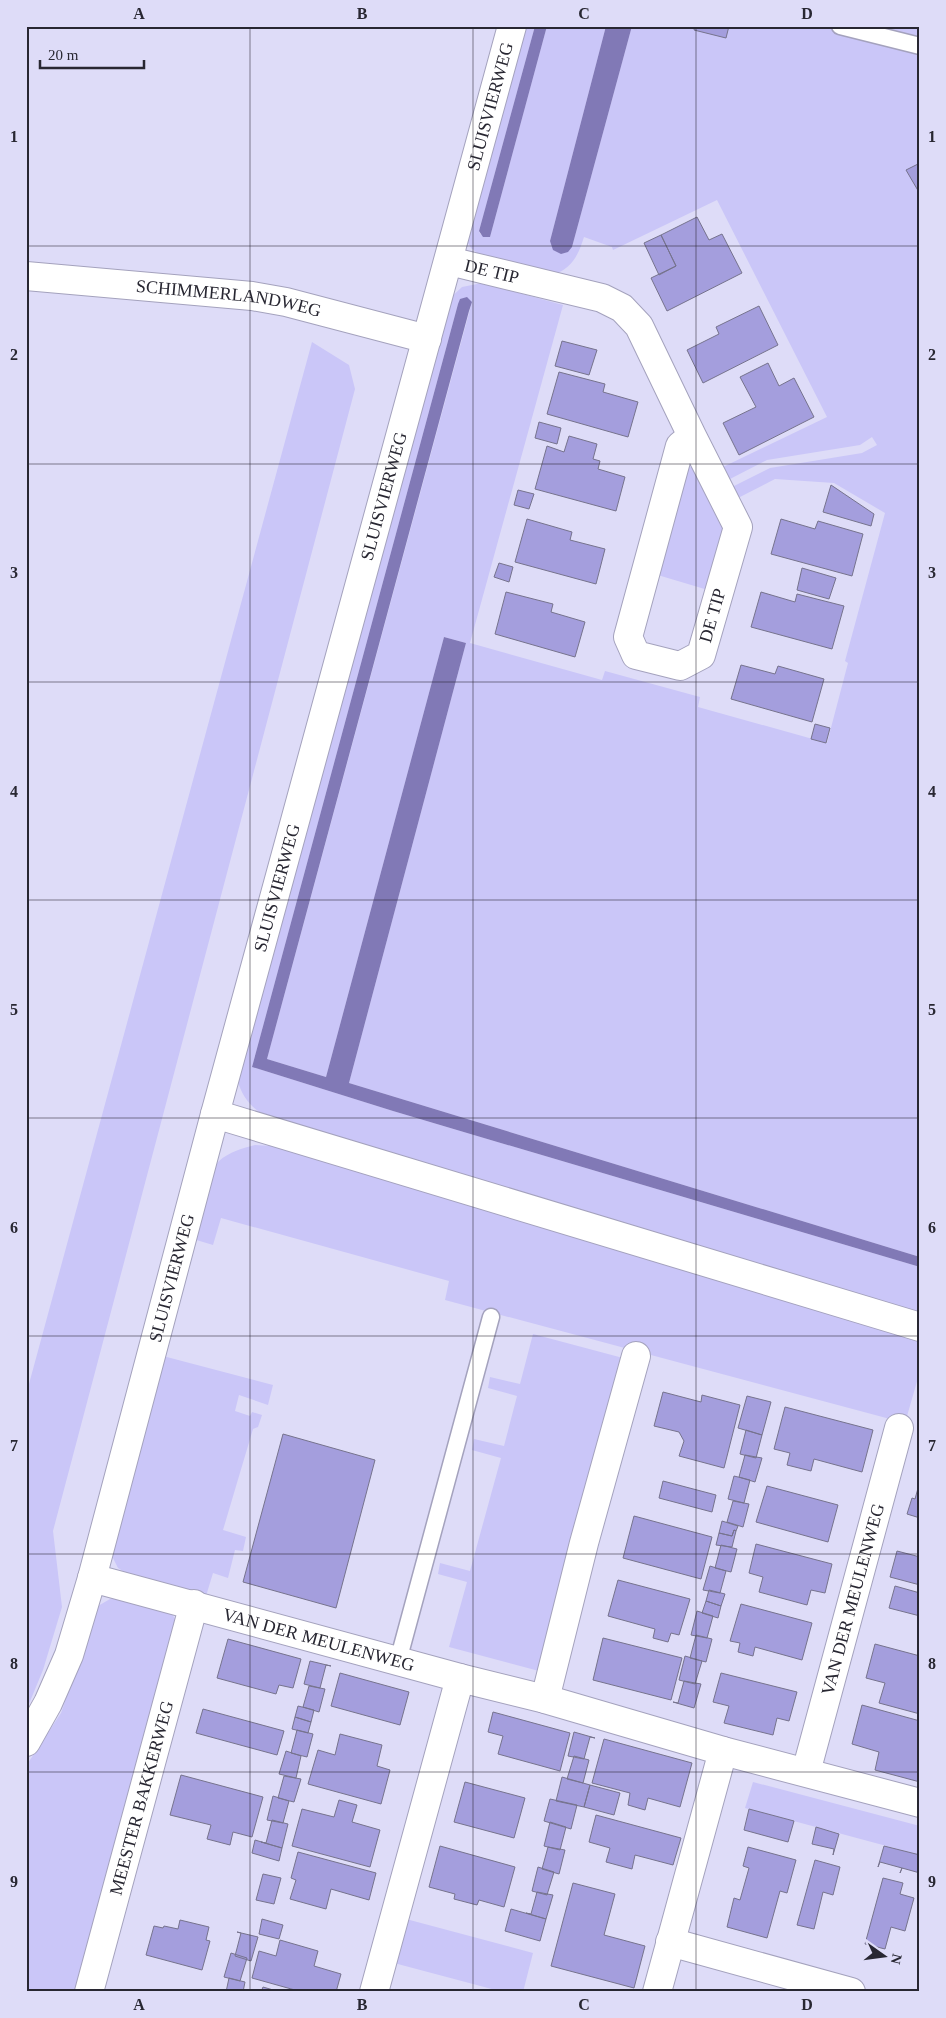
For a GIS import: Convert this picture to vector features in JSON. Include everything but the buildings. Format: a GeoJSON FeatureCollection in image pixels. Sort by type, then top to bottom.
{"type":"FeatureCollection","features":[{"type":"Feature","properties":{"kind":"street","name":"SLUISVIERWEG"},"geometry":{"type":"LineString","coordinates":[[26,1742],[48,1703],[69,1655],[92,1578],[215,1114],[512,26]]}},
{"type":"Feature","properties":{"kind":"street","name":"DE TIP"},"geometry":{"type":"LineString","coordinates":[[448,261],[602,298],[622,308],[639,326],[738,526],[701,655],[680,666],[636,655],[628,637],[680,446],[692,436]]}},
{"type":"Feature","properties":{"kind":"street","name":"SCHIMMERLANDWEG"},"geometry":{"type":"LineString","coordinates":[[26,276],[252,296],[286,302],[427,339]]}},
{"type":"Feature","properties":{"kind":"street"},"geometry":{"type":"LineString","coordinates":[[215,1114],[920,1327]]}},
{"type":"Feature","properties":{"kind":"street"},"geometry":{"type":"LineString","coordinates":[[545,1699],[584,1543],[636,1356]]}},
{"type":"Feature","properties":{"kind":"street","name":"VAN DER MEULENWEG"},"geometry":{"type":"LineString","coordinates":[[806,1772],[899,1428]]}},
{"type":"Feature","properties":{"kind":"street","name":"VAN DER MEULENWEG"},"geometry":{"type":"LineString","coordinates":[[92,1578],[194,1604],[460,1678],[545,1699],[723,1751],[920,1803]]}},
{"type":"Feature","properties":{"kind":"street","name":"MEESTER BAKKERWEG"},"geometry":{"type":"LineString","coordinates":[[89,1992],[194,1604]]}},
{"type":"Feature","properties":{"kind":"street"},"geometry":{"type":"LineString","coordinates":[[374,1992],[460,1678]]}},
{"type":"Feature","properties":{"kind":"street"},"geometry":{"type":"LineString","coordinates":[[658,1992],[723,1751]]}},
{"type":"Feature","properties":{"kind":"street"},"geometry":{"type":"LineString","coordinates":[[670,1942],[851,1992]]}},
{"type":"Feature","properties":{"kind":"lane"},"geometry":{"type":"LineString","coordinates":[[840,26],[920,46]]}},
{"type":"Feature","properties":{"kind":"lane"},"geometry":{"type":"LineString","coordinates":[[398,1661],[491,1316]]}},
{"type":"Feature","properties":{"kind":"shaded area"},"geometry":{"type":"Polygon","coordinates":[[[520,26],[535,26],[479,231],[480,234],[490,237],[547,26],[606,26],[550,241],[572,247],[632,26],[821,26],[920,52],[920,1257],[349,1083],[466,643],[444,637],[326,1077],[267,1059],[472,302],[458,304],[252,1067],[393,1111],[920,1267],[920,1313],[263,1115],[247,1100],[237,1079],[446,302],[462,287],[482,283],[563,305],[470,643],[602,680],[605,671],[700,697],[698,707],[827,743],[848,663],[845,661],[885,513],[834,483],[775,479],[738,498],[732,487],[770,468],[862,453],[877,445],[872,437],[860,445],[767,460],[728,480],[723,467],[827,417],[717,200],[613,250],[612,247],[584,237],[577,255],[570,265],[560,272],[553,274],[482,257],[471,248],[467,241],[520,26]]]}},
{"type":"Feature","properties":{"kind":"shaded area"},"geometry":{"type":"Polygon","coordinates":[[[535,26],[547,26],[490,237],[483,237],[479,231],[535,26]]]}},
{"type":"Feature","properties":{"kind":"shaded area"},"geometry":{"type":"Polygon","coordinates":[[[606,26],[632,26],[572,247],[568,252],[561,254],[553,250],[550,241],[606,26]]]}},
{"type":"Feature","properties":{"kind":"shaded area"},"geometry":{"type":"Polygon","coordinates":[[[865,26],[920,26],[920,40],[865,26]]]}},
{"type":"Feature","properties":{"kind":"shaded area"},"geometry":{"type":"Polygon","coordinates":[[[467,297],[472,302],[267,1059],[326,1077],[444,637],[466,643],[349,1083],[920,1257],[920,1267],[393,1111],[252,1067],[458,304],[460,299],[467,297]]]}},
{"type":"Feature","properties":{"kind":"shaded area"},"geometry":{"type":"Polygon","coordinates":[[[312,342],[349,365],[355,389],[53,1531],[62,1607],[43,1670],[26,1711],[26,1395],[312,342]]]}},
{"type":"Feature","properties":{"kind":"shaded area"},"geometry":{"type":"Polygon","coordinates":[[[687,467],[695,467],[728,523],[708,590],[651,573],[687,467]]]}},
{"type":"Feature","properties":{"kind":"shaded area"},"geometry":{"type":"Polygon","coordinates":[[[255,1145],[271,1146],[338,1164],[920,1340],[920,1371],[905,1423],[445,1300],[449,1281],[221,1218],[213,1245],[193,1239],[215,1167],[227,1155],[255,1145]]]}},
{"type":"Feature","properties":{"kind":"shaded area"},"geometry":{"type":"Polygon","coordinates":[[[533,1334],[623,1358],[539,1671],[449,1647],[467,1582],[438,1574],[440,1563],[470,1571],[501,1458],[472,1450],[474,1439],[504,1446],[517,1396],[488,1388],[490,1377],[520,1384],[533,1334]]]}},
{"type":"Feature","properties":{"kind":"shaded area"},"geometry":{"type":"Polygon","coordinates":[[[163,1356],[273,1385],[268,1405],[239,1395],[235,1411],[250,1416],[252,1412],[262,1415],[258,1427],[253,1429],[223,1530],[246,1537],[243,1551],[235,1550],[228,1578],[213,1573],[206,1596],[129,1575],[118,1568],[111,1554],[163,1356]]]}},
{"type":"Feature","properties":{"kind":"shaded area"},"geometry":{"type":"Polygon","coordinates":[[[121,1598],[172,1614],[177,1622],[77,1992],[26,1992],[26,1766],[61,1713],[98,1606],[110,1599],[121,1598]]]}},
{"type":"Feature","properties":{"kind":"shaded area"},"geometry":{"type":"Polygon","coordinates":[[[753,1782],[920,1826],[920,1855],[745,1808],[753,1782]]]}},
{"type":"Feature","properties":{"kind":"shaded area"},"geometry":{"type":"Polygon","coordinates":[[[406,1919],[533,1953],[523,1992],[503,1992],[394,1963],[406,1919]]]}}]}
